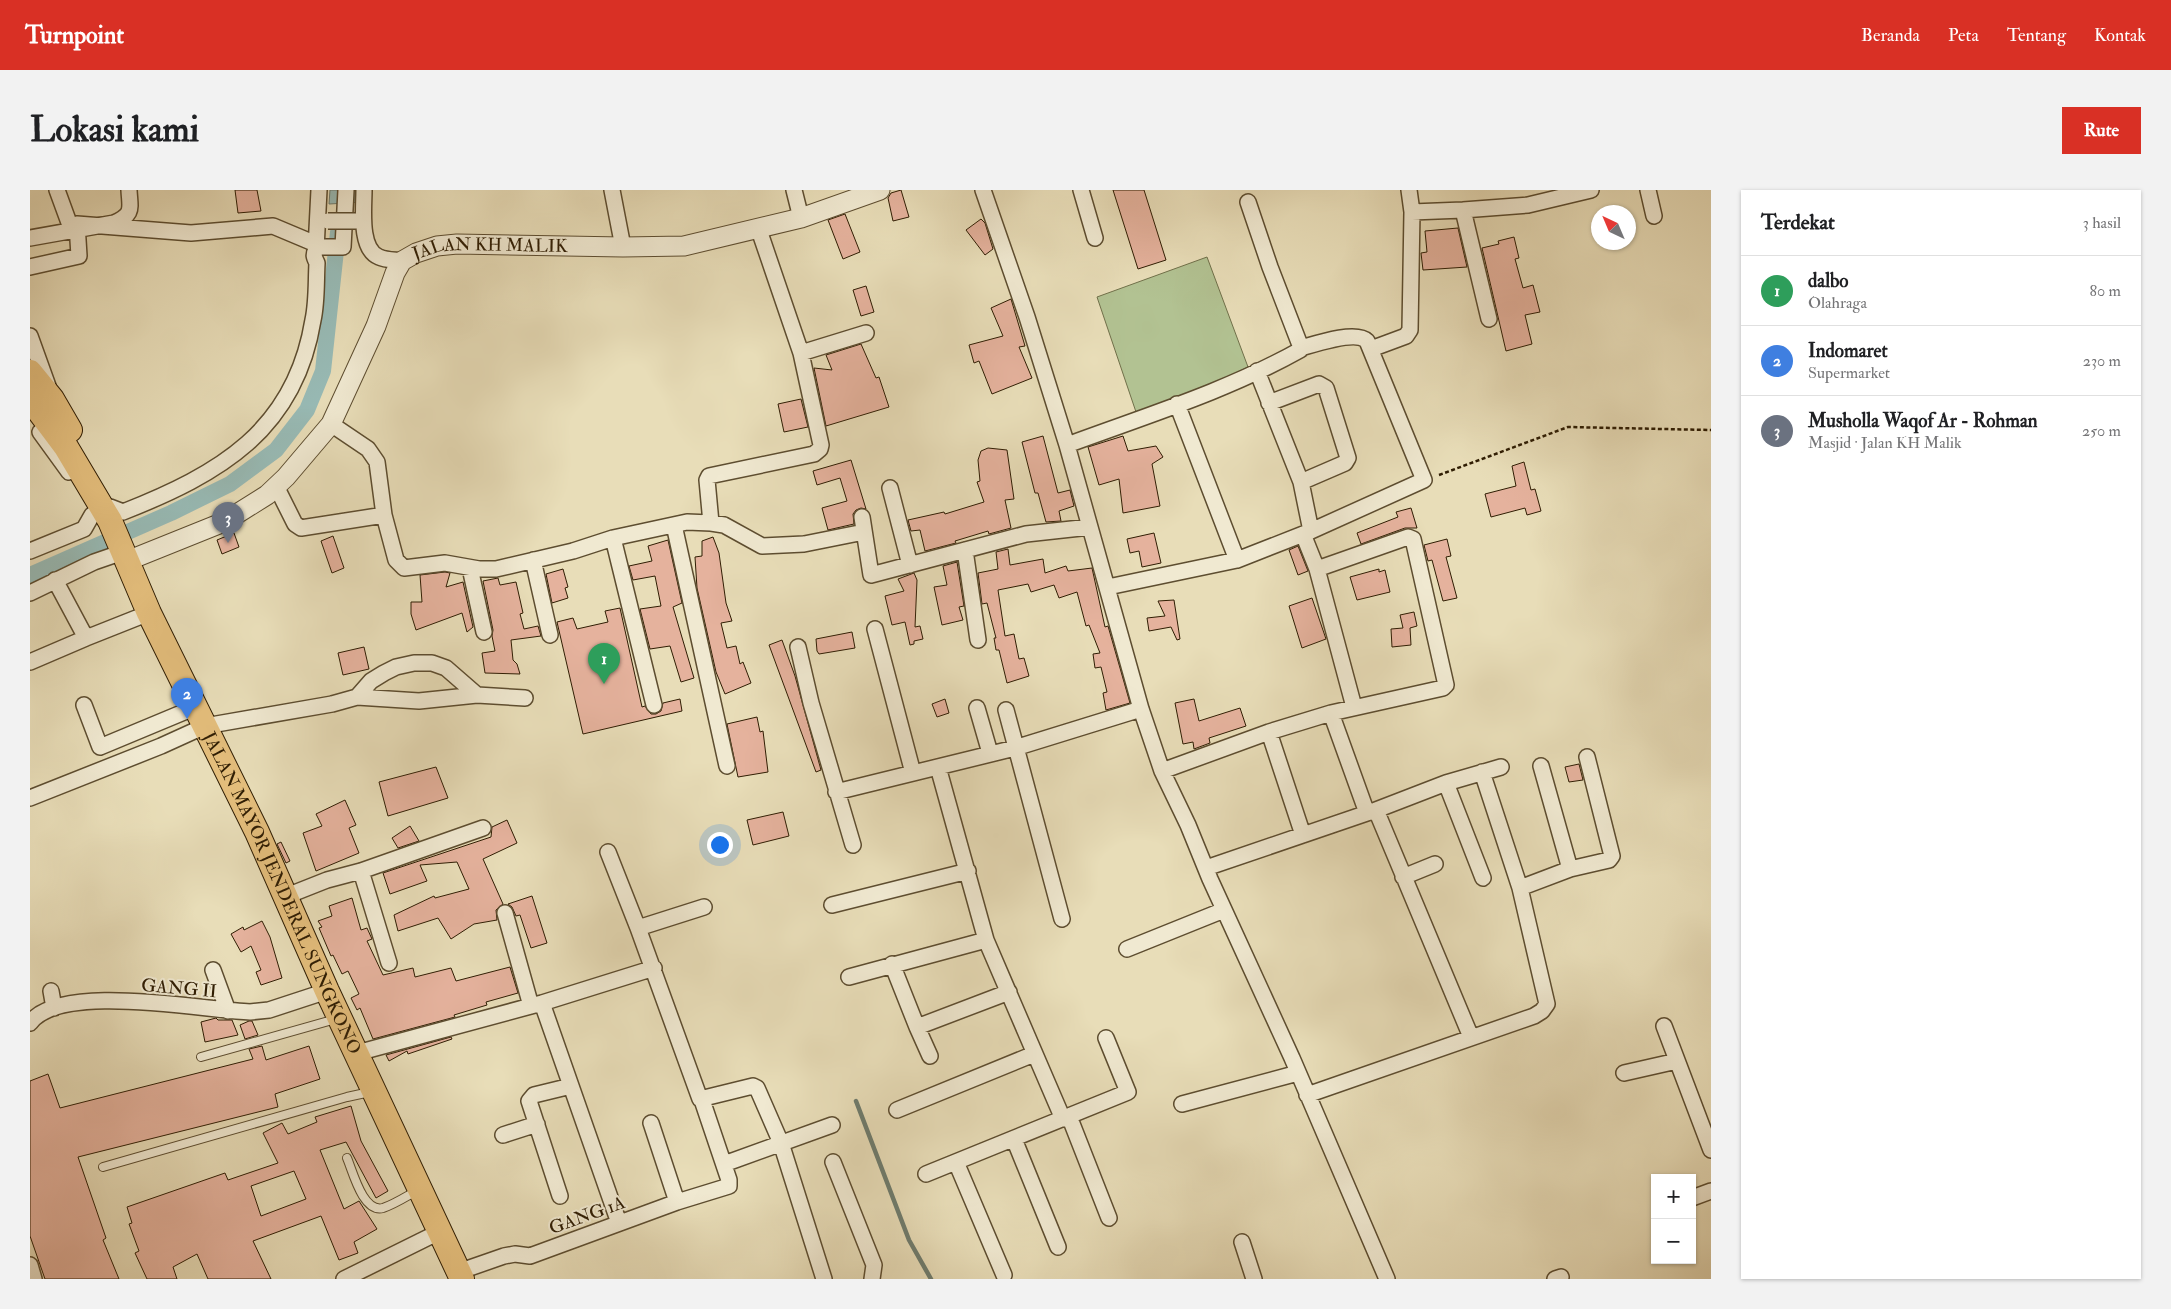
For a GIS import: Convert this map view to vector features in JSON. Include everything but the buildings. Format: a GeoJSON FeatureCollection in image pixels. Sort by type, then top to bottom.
{"type":"FeatureCollection","features":[{"type":"Feature","properties":{"kind":"main road","name":"JALAN MAYOR JENDERAL SUNGKONO"},"geometry":{"type":"LineString","coordinates":[[30,372],[35,411],[66,447],[106,514],[149,613],[257,832],[327,992],[460,1276]]}},
{"type":"Feature","properties":{"kind":"street"},"geometry":{"type":"LineString","coordinates":[[57,190],[72,231]]}},
{"type":"Feature","properties":{"kind":"street"},"geometry":{"type":"LineString","coordinates":[[30,238],[114,224],[126,218],[130,212],[129,190]]}},
{"type":"Feature","properties":{"kind":"street"},"geometry":{"type":"LineString","coordinates":[[30,551],[84,529],[92,515],[106,514],[110,507],[123,512],[211,471],[240,450],[268,424],[288,395],[305,354],[314,320],[317,263],[314,253],[323,221],[318,190]]}},
{"type":"Feature","properties":{"kind":"street"},"geometry":{"type":"LineString","coordinates":[[30,267],[79,256],[77,224],[191,233],[273,226],[324,247],[343,247],[346,190]]}},
{"type":"Feature","properties":{"kind":"street"},"geometry":{"type":"LineString","coordinates":[[364,190],[360,221],[371,251],[378,257],[402,261]]}},
{"type":"Feature","properties":{"kind":"street"},"geometry":{"type":"LineString","coordinates":[[612,190],[623,247]]}},
{"type":"Feature","properties":{"kind":"street"},"geometry":{"type":"LineString","coordinates":[[794,190],[801,218]]}},
{"type":"Feature","properties":{"kind":"street","name":"JALAN KH MALIK"},"geometry":{"type":"LineString","coordinates":[[124,553],[224,522],[255,503],[276,486],[331,424],[372,335],[395,273],[402,261],[416,253],[436,246],[457,244],[623,247],[684,246],[759,230],[801,218],[880,190]]}},
{"type":"Feature","properties":{"kind":"street"},"geometry":{"type":"LineString","coordinates":[[984,190],[1027,317],[1067,445],[1141,709],[1162,771],[1188,825],[1224,910],[1298,1073],[1387,1279]]}},
{"type":"Feature","properties":{"kind":"street"},"geometry":{"type":"LineString","coordinates":[[1081,190],[1095,238]]}},
{"type":"Feature","properties":{"kind":"street"},"geometry":{"type":"LineString","coordinates":[[1371,349],[1406,336],[1410,330],[1412,212],[1409,190]]}},
{"type":"Feature","properties":{"kind":"street"},"geometry":{"type":"LineString","coordinates":[[1412,212],[1528,205],[1591,190]]}},
{"type":"Feature","properties":{"kind":"street"},"geometry":{"type":"LineString","coordinates":[[1648,190],[1654,216]]}},
{"type":"Feature","properties":{"kind":"street"},"geometry":{"type":"LineString","coordinates":[[1248,202],[1301,348]]}},
{"type":"Feature","properties":{"kind":"street"},"geometry":{"type":"LineString","coordinates":[[1463,210],[1489,319]]}},
{"type":"Feature","properties":{"kind":"street"},"geometry":{"type":"LineString","coordinates":[[323,221],[360,221]]}},
{"type":"Feature","properties":{"kind":"street"},"geometry":{"type":"LineString","coordinates":[[711,523],[707,480],[709,476],[814,454],[820,449],[821,441],[801,353],[759,230]]}},
{"type":"Feature","properties":{"kind":"street"},"geometry":{"type":"LineString","coordinates":[[801,353],[866,333]]}},
{"type":"Feature","properties":{"kind":"street"},"geometry":{"type":"LineString","coordinates":[[30,336],[35,411]]}},
{"type":"Feature","properties":{"kind":"street"},"geometry":{"type":"LineString","coordinates":[[1067,445],[1177,404],[1257,371],[1301,348],[1353,336],[1364,338],[1371,349],[1424,480],[1307,532],[1237,560],[1108,587]]}},
{"type":"Feature","properties":{"kind":"street"},"geometry":{"type":"LineString","coordinates":[[1257,371],[1301,482],[1307,532],[1354,707]]}},
{"type":"Feature","properties":{"kind":"street"},"geometry":{"type":"LineString","coordinates":[[1269,403],[1319,384],[1326,388],[1348,458],[1345,463],[1301,482]]}},
{"type":"Feature","properties":{"kind":"street"},"geometry":{"type":"LineString","coordinates":[[1177,404],[1237,560]]}},
{"type":"Feature","properties":{"kind":"street"},"geometry":{"type":"LineString","coordinates":[[331,424],[368,449],[373,455],[380,471],[384,514],[396,560],[404,568],[445,563],[470,568],[496,569],[614,538],[687,522],[724,525],[762,546],[804,544],[863,524],[872,575],[1026,534],[1090,527]]}},
{"type":"Feature","properties":{"kind":"street"},"geometry":{"type":"LineString","coordinates":[[276,486],[295,524],[301,528],[384,514]]}},
{"type":"Feature","properties":{"kind":"street"},"geometry":{"type":"LineString","coordinates":[[890,488],[910,565]]}},
{"type":"Feature","properties":{"kind":"street"},"geometry":{"type":"LineString","coordinates":[[674,525],[727,766]]}},
{"type":"Feature","properties":{"kind":"street"},"geometry":{"type":"LineString","coordinates":[[614,538],[654,705]]}},
{"type":"Feature","properties":{"kind":"street"},"geometry":{"type":"LineString","coordinates":[[1162,771],[1269,732],[1331,713],[1443,688],[1446,685],[1415,542],[1412,538],[1317,569]]}},
{"type":"Feature","properties":{"kind":"street"},"geometry":{"type":"LineString","coordinates":[[965,550],[978,640]]}},
{"type":"Feature","properties":{"kind":"street"},"geometry":{"type":"LineString","coordinates":[[30,593],[94,562],[124,553]]}},
{"type":"Feature","properties":{"kind":"street"},"geometry":{"type":"LineString","coordinates":[[534,560],[550,636]]}},
{"type":"Feature","properties":{"kind":"street"},"geometry":{"type":"LineString","coordinates":[[470,568],[484,632]]}},
{"type":"Feature","properties":{"kind":"street"},"geometry":{"type":"LineString","coordinates":[[55,580],[86,638]]}},
{"type":"Feature","properties":{"kind":"street"},"geometry":{"type":"LineString","coordinates":[[30,662],[149,613]]}},
{"type":"Feature","properties":{"kind":"street"},"geometry":{"type":"LineString","coordinates":[[875,629],[913,773]]}},
{"type":"Feature","properties":{"kind":"street"},"geometry":{"type":"LineString","coordinates":[[798,647],[811,703],[853,845]]}},
{"type":"Feature","properties":{"kind":"street"},"geometry":{"type":"LineString","coordinates":[[357,697],[370,681],[396,667],[414,663],[432,663],[446,668],[477,695]]}},
{"type":"Feature","properties":{"kind":"street"},"geometry":{"type":"LineString","coordinates":[[84,706],[100,747],[201,716],[332,704],[357,697],[419,701],[477,695],[525,698]]}},
{"type":"Feature","properties":{"kind":"street"},"geometry":{"type":"LineString","coordinates":[[977,708],[990,753]]}},
{"type":"Feature","properties":{"kind":"street"},"geometry":{"type":"LineString","coordinates":[[836,792],[1015,748],[1141,709]]}},
{"type":"Feature","properties":{"kind":"street"},"geometry":{"type":"LineString","coordinates":[[1006,710],[1062,919]]}},
{"type":"Feature","properties":{"kind":"street"},"geometry":{"type":"LineString","coordinates":[[1331,713],[1371,812],[1403,877],[1471,1037]]}},
{"type":"Feature","properties":{"kind":"street"},"geometry":{"type":"LineString","coordinates":[[30,798],[161,746],[201,716]]}},
{"type":"Feature","properties":{"kind":"street"},"geometry":{"type":"LineString","coordinates":[[1269,732],[1303,835]]}},
{"type":"Feature","properties":{"kind":"street"},"geometry":{"type":"LineString","coordinates":[[1520,888],[1570,869],[1609,860],[1612,856],[1587,757]]}},
{"type":"Feature","properties":{"kind":"street"},"geometry":{"type":"LineString","coordinates":[[1542,766],[1570,869]]}},
{"type":"Feature","properties":{"kind":"street"},"geometry":{"type":"LineString","coordinates":[[938,767],[986,940],[1034,1054],[1066,1118],[1109,1218]]}},
{"type":"Feature","properties":{"kind":"street"},"geometry":{"type":"LineString","coordinates":[[1206,868],[1371,812],[1446,783],[1502,767]]}},
{"type":"Feature","properties":{"kind":"street"},"geometry":{"type":"LineString","coordinates":[[1307,1095],[1534,1016],[1542,1011],[1547,1004],[1520,888],[1482,772]]}},
{"type":"Feature","properties":{"kind":"street"},"geometry":{"type":"LineString","coordinates":[[1446,783],[1483,878]]}},
{"type":"Feature","properties":{"kind":"street"},"geometry":{"type":"LineString","coordinates":[[284,897],[327,880],[361,871],[484,828]]}},
{"type":"Feature","properties":{"kind":"street"},"geometry":{"type":"LineString","coordinates":[[608,852],[654,968],[724,1164],[832,1125]]}},
{"type":"Feature","properties":{"kind":"street"},"geometry":{"type":"LineString","coordinates":[[1403,877],[1435,864]]}},
{"type":"Feature","properties":{"kind":"street"},"geometry":{"type":"LineString","coordinates":[[361,871],[389,963]]}},
{"type":"Feature","properties":{"kind":"street"},"geometry":{"type":"LineString","coordinates":[[832,905],[968,871]]}},
{"type":"Feature","properties":{"kind":"street"},"geometry":{"type":"LineString","coordinates":[[638,928],[704,907]]}},
{"type":"Feature","properties":{"kind":"street"},"geometry":{"type":"LineString","coordinates":[[1127,949],[1224,910]]}},
{"type":"Feature","properties":{"kind":"street"},"geometry":{"type":"LineString","coordinates":[[505,912],[536,1004],[571,1086],[619,1223]]}},
{"type":"Feature","properties":{"kind":"street"},"geometry":{"type":"LineString","coordinates":[[849,977],[986,940]]}},
{"type":"Feature","properties":{"kind":"street"},"geometry":{"type":"LineString","coordinates":[[892,964],[930,1056]]}},
{"type":"Feature","properties":{"kind":"street"},"geometry":{"type":"LineString","coordinates":[[357,1053],[536,1004],[654,968]]}},
{"type":"Feature","properties":{"kind":"street"},"geometry":{"type":"LineString","coordinates":[[213,970],[228,1011]]}},
{"type":"Feature","properties":{"kind":"street"},"geometry":{"type":"LineString","coordinates":[[51,991],[54,1008]]}},
{"type":"Feature","properties":{"kind":"street","name":"GANG II"},"geometry":{"type":"LineString","coordinates":[[30,1023],[41,1012],[93,1001],[116,1000],[250,1012],[269,1010],[327,992]]}},
{"type":"Feature","properties":{"kind":"street"},"geometry":{"type":"LineString","coordinates":[[917,1027],[1009,992]]}},
{"type":"Feature","properties":{"kind":"street"},"geometry":{"type":"LineString","coordinates":[[1664,1026],[1711,1150]]}},
{"type":"Feature","properties":{"kind":"street"},"geometry":{"type":"LineString","coordinates":[[926,1174],[1128,1092],[1106,1038]]}},
{"type":"Feature","properties":{"kind":"street"},"geometry":{"type":"LineString","coordinates":[[897,1110],[1034,1054]]}},
{"type":"Feature","properties":{"kind":"street"},"geometry":{"type":"LineString","coordinates":[[1624,1073],[1676,1061]]}},
{"type":"Feature","properties":{"kind":"street"},"geometry":{"type":"LineString","coordinates":[[1182,1104],[1298,1073]]}},
{"type":"Feature","properties":{"kind":"street"},"geometry":{"type":"LineString","coordinates":[[560,1196],[530,1101],[532,1097],[571,1086]]}},
{"type":"Feature","properties":{"kind":"street"},"geometry":{"type":"LineString","coordinates":[[702,1100],[756,1086],[781,1143],[824,1279]]}},
{"type":"Feature","properties":{"kind":"street"},"geometry":{"type":"LineString","coordinates":[[651,1123],[677,1202]]}},
{"type":"Feature","properties":{"kind":"street"},"geometry":{"type":"LineString","coordinates":[[503,1135],[536,1124]]}},
{"type":"Feature","properties":{"kind":"street"},"geometry":{"type":"LineString","coordinates":[[1014,1138],[1058,1248]]}},
{"type":"Feature","properties":{"kind":"street"},"geometry":{"type":"LineString","coordinates":[[833,1162],[874,1265],[872,1279]]}},
{"type":"Feature","properties":{"kind":"street"},"geometry":{"type":"LineString","coordinates":[[956,1162],[1004,1275]]}},
{"type":"Feature","properties":{"kind":"street","name":"GANG 1A"},"geometry":{"type":"LineString","coordinates":[[460,1276],[504,1256],[515,1254],[530,1256],[677,1202],[729,1186],[724,1164]]}},
{"type":"Feature","properties":{"kind":"street"},"geometry":{"type":"LineString","coordinates":[[1696,1197],[1711,1191]]}},
{"type":"Feature","properties":{"kind":"street"},"geometry":{"type":"LineString","coordinates":[[344,1279],[439,1232]]}},
{"type":"Feature","properties":{"kind":"street"},"geometry":{"type":"LineString","coordinates":[[1242,1242],[1254,1279]]}},
{"type":"Feature","properties":{"kind":"street"},"geometry":{"type":"LineString","coordinates":[[30,1264],[34,1279]]}},
{"type":"Feature","properties":{"kind":"lane"},"geometry":{"type":"LineString","coordinates":[[201,1057],[340,1017]]}},
{"type":"Feature","properties":{"kind":"lane"},"geometry":{"type":"LineString","coordinates":[[103,1167],[347,1096],[373,1091]]}},
{"type":"Feature","properties":{"kind":"lane"},"geometry":{"type":"LineString","coordinates":[[347,1158],[365,1200],[373,1207],[382,1208],[420,1189]]}},
{"type":"Feature","properties":{"kind":"path"},"geometry":{"type":"LineString","coordinates":[[1424,480],[1568,427],[1711,430]]}},
{"type":"Feature","properties":{"kind":"green space"},"geometry":{"type":"Polygon","coordinates":[[[1207,257],[1248,367],[1207,387],[1136,412],[1097,297],[1207,257]]]}},
{"type":"Feature","properties":{"kind":"water"},"geometry":{"type":"Polygon","coordinates":[[[330,190],[364,190],[364,202],[329,204],[330,190]]]}},
{"type":"Feature","properties":{"kind":"waterway"},"geometry":{"type":"LineString","coordinates":[[30,575],[171,513],[230,484],[276,450],[307,410],[323,371],[338,232]]}},
{"type":"Feature","properties":{"kind":"waterway"},"geometry":{"type":"LineString","coordinates":[[856,1101],[909,1240],[931,1279]]}},
{"type":"Feature","properties":{"kind":"place","name":"Musholla Waqof Ar - Rohman"},"geometry":{"type":"Point","coordinates":[228,543]}},
{"type":"Feature","properties":{"kind":"place","name":"dalbo"},"geometry":{"type":"Point","coordinates":[604,684]}},
{"type":"Feature","properties":{"kind":"place","name":"Indomaret"},"geometry":{"type":"Point","coordinates":[187,719]}}]}
